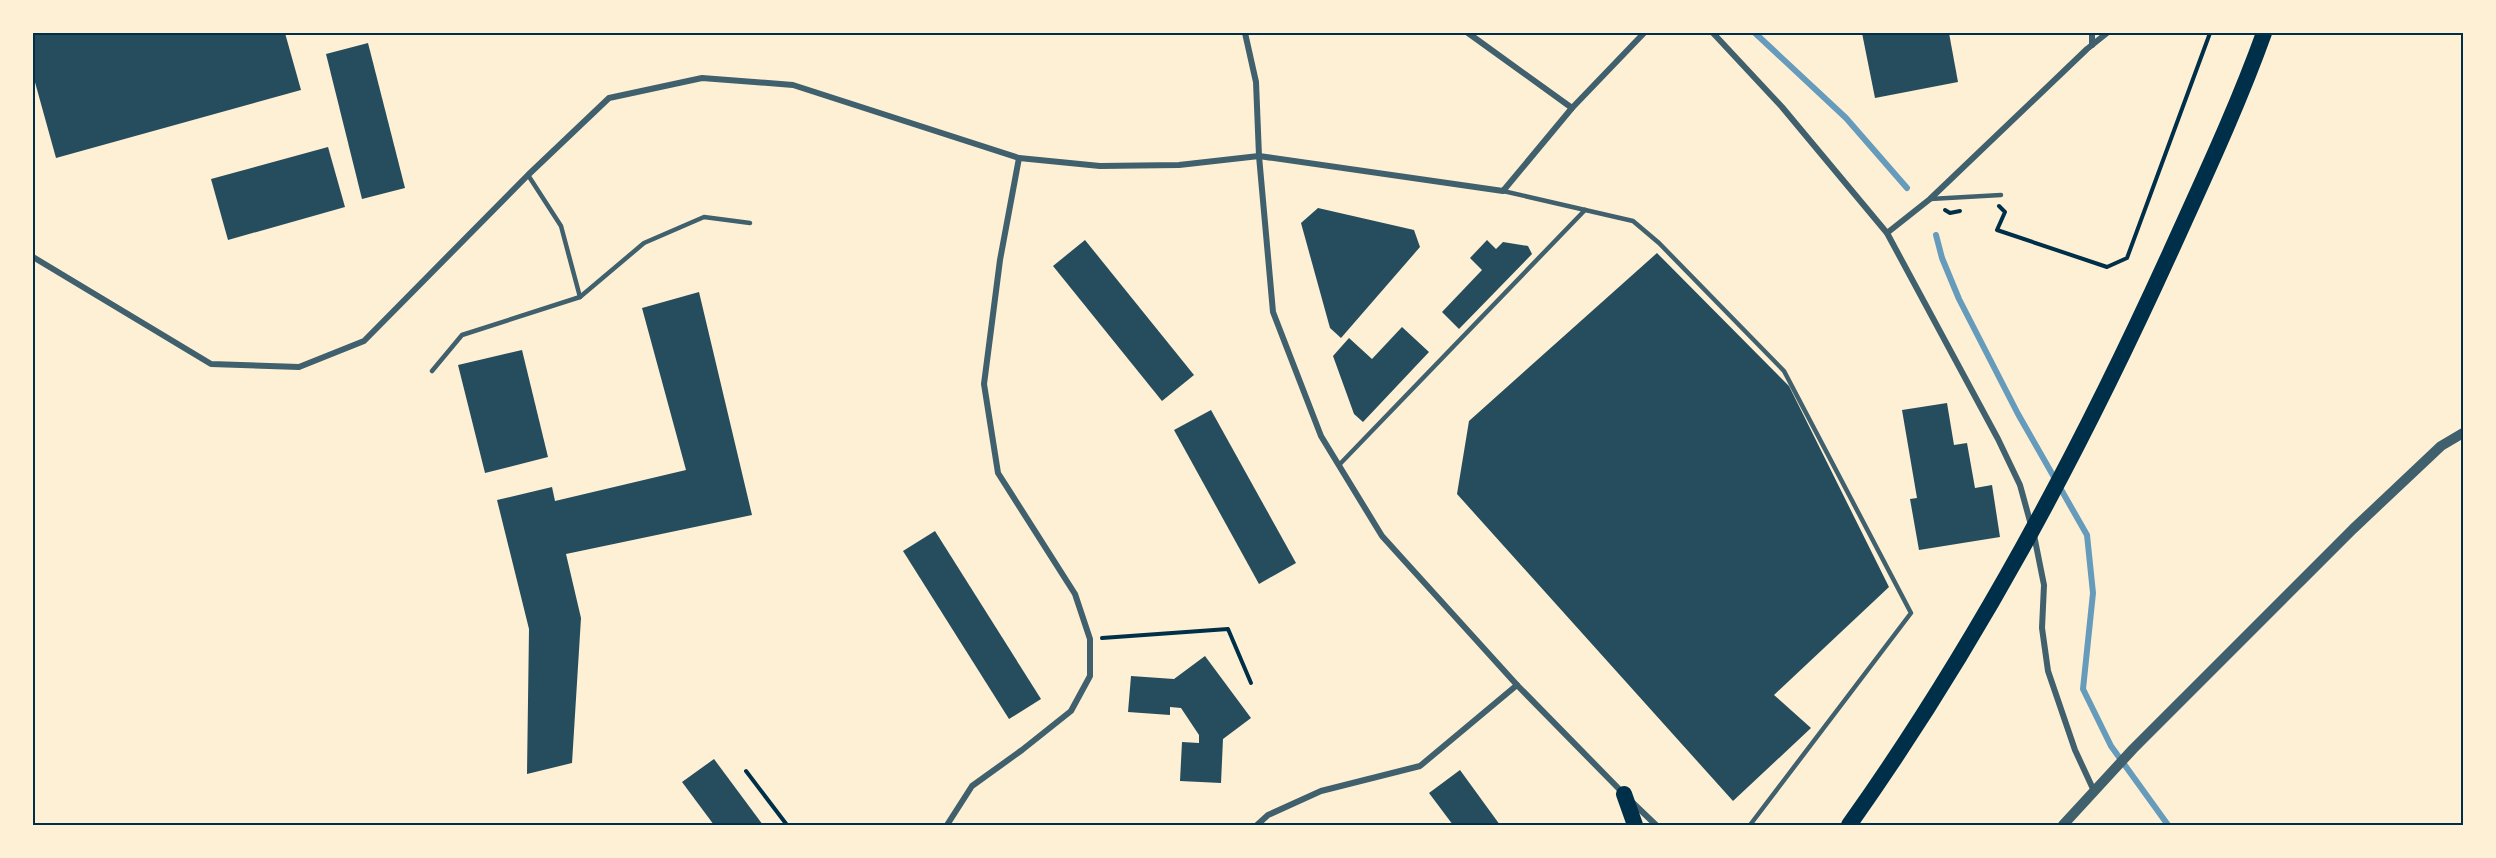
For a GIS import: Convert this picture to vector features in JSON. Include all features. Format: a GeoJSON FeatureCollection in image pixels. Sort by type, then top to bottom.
{"type":"FeatureCollection","features":[{"type":"Feature","properties":{"kind":"highway"},"geometry":{"type":"LineString","coordinates":[[1849,825],[1936,696],[2005,580],[2128,344],[2242,95],[2265,33]]}},
{"type":"Feature","properties":{"kind":"highway"},"geometry":{"type":"LineString","coordinates":[[1624,794],[1635,825]]}},
{"type":"Feature","properties":{"kind":"street"},"geometry":{"type":"LineString","coordinates":[[1245,33],[1256,82],[1258,156],[1272,312],[1321,436],[1382,536],[1517,685],[1656,825]]}},
{"type":"Feature","properties":{"kind":"street"},"geometry":{"type":"LineString","coordinates":[[1467,33],[1572,108]]}},
{"type":"Feature","properties":{"kind":"street"},"geometry":{"type":"LineString","coordinates":[[33,257],[211,364],[299,367],[364,341],[528,175],[609,98],[702,78],[793,85],[1019,158],[1112,166],[1179,165],[1258,156],[1503,191],[1572,108],[1644,33]]}},
{"type":"Feature","properties":{"kind":"street"},"geometry":{"type":"LineString","coordinates":[[1713,33],[1782,107],[1887,233],[1998,439],[2020,485],[2042,566],[2043,652],[2048,671],[2075,750],[2094,791]]}},
{"type":"Feature","properties":{"kind":"street"},"geometry":{"type":"LineString","coordinates":[[2092,33],[2092,45]]}},
{"type":"Feature","properties":{"kind":"street"},"geometry":{"type":"LineString","coordinates":[[1887,233],[1930,199],[2107,33]]}},
{"type":"Feature","properties":{"kind":"street"},"geometry":{"type":"LineString","coordinates":[[947,825],[972,786],[1071,711],[1090,676],[1089,639],[1075,594],[998,473],[984,384],[1000,260],[1019,158]]}},
{"type":"Feature","properties":{"kind":"street"},"geometry":{"type":"LineString","coordinates":[[2063,825],[2133,749],[2353,529],[2441,446],[2463,433]]}},
{"type":"Feature","properties":{"kind":"street"},"geometry":{"type":"LineString","coordinates":[[1257,825],[1268,815],[1321,791],[1420,766],[1517,685]]}},
{"type":"Feature","properties":{"kind":"lane"},"geometry":{"type":"LineString","coordinates":[[528,175],[561,226],[580,297]]}},
{"type":"Feature","properties":{"kind":"lane"},"geometry":{"type":"LineString","coordinates":[[1503,191],[1633,221],[1659,243],[1784,371],[1911,613],[1750,825]]}},
{"type":"Feature","properties":{"kind":"lane"},"geometry":{"type":"LineString","coordinates":[[1930,199],[2001,195]]}},
{"type":"Feature","properties":{"kind":"lane"},"geometry":{"type":"LineString","coordinates":[[1339,465],[1585,210]]}},
{"type":"Feature","properties":{"kind":"lane"},"geometry":{"type":"LineString","coordinates":[[432,371],[462,335],[580,297],[644,243],[704,217],[750,223]]}},
{"type":"Feature","properties":{"kind":"path"},"geometry":{"type":"LineString","coordinates":[[1996,203],[2005,212],[1997,230],[2107,267],[2127,258],[2210,33]]}},
{"type":"Feature","properties":{"kind":"path"},"geometry":{"type":"LineString","coordinates":[[1930,199],[1950,213],[1961,211]]}},
{"type":"Feature","properties":{"kind":"path"},"geometry":{"type":"LineString","coordinates":[[1089,639],[1228,629],[1251,683]]}},
{"type":"Feature","properties":{"kind":"path"},"geometry":{"type":"LineString","coordinates":[[746,771],[787,825]]}},
{"type":"Feature","properties":{"kind":"building"},"geometry":{"type":"Polygon","coordinates":[[[33,33],[285,33],[301,90],[56,158],[33,75],[33,33]]]}},
{"type":"Feature","properties":{"kind":"building"},"geometry":{"type":"Polygon","coordinates":[[[1862,33],[1949,33],[1958,82],[1875,98],[1862,33]]]}},
{"type":"Feature","properties":{"kind":"building"},"geometry":{"type":"Polygon","coordinates":[[[368,43],[405,188],[362,199],[326,54],[368,43]]]}},
{"type":"Feature","properties":{"kind":"building"},"geometry":{"type":"Polygon","coordinates":[[[328,147],[345,207],[228,240],[211,179],[328,147]]]}},
{"type":"Feature","properties":{"kind":"building"},"geometry":{"type":"Polygon","coordinates":[[[1318,208],[1414,230],[1420,247],[1341,338],[1330,328],[1301,223],[1318,208]]]}},
{"type":"Feature","properties":{"kind":"building"},"geometry":{"type":"Polygon","coordinates":[[[1085,240],[1194,375],[1162,401],[1053,266],[1085,240]]]}},
{"type":"Feature","properties":{"kind":"building"},"geometry":{"type":"Polygon","coordinates":[[[1487,240],[1496,249],[1503,242],[1528,246],[1532,254],[1459,329],[1442,312],[1482,270],[1470,258],[1487,240]]]}},
{"type":"Feature","properties":{"kind":"building"},"geometry":{"type":"Polygon","coordinates":[[[1657,253],[1789,386],[1889,587],[1774,695],[1811,728],[1733,801],[1457,494],[1469,421],[1657,253]]]}},
{"type":"Feature","properties":{"kind":"building"},"geometry":{"type":"Polygon","coordinates":[[[699,292],[752,515],[566,554],[581,618],[572,763],[527,774],[529,629],[497,500],[552,487],[555,501],[686,470],[642,308],[699,292]]]}},
{"type":"Feature","properties":{"kind":"building"},"geometry":{"type":"Polygon","coordinates":[[[1402,327],[1429,352],[1363,422],[1354,414],[1333,356],[1349,338],[1372,359],[1402,327]]]}},
{"type":"Feature","properties":{"kind":"building"},"geometry":{"type":"Polygon","coordinates":[[[522,350],[548,457],[485,473],[458,365],[522,350]]]}},
{"type":"Feature","properties":{"kind":"building"},"geometry":{"type":"Polygon","coordinates":[[[1947,403],[1954,445],[1967,443],[1975,488],[1992,485],[2000,537],[1919,550],[1910,499],[1917,498],[1902,410],[1947,403]]]}},
{"type":"Feature","properties":{"kind":"building"},"geometry":{"type":"Polygon","coordinates":[[[1211,410],[1296,563],[1259,584],[1174,430],[1211,410]]]}},
{"type":"Feature","properties":{"kind":"building"},"geometry":{"type":"Polygon","coordinates":[[[935,531],[1041,699],[1009,719],[903,551],[935,531]]]}},
{"type":"Feature","properties":{"kind":"building"},"geometry":{"type":"Polygon","coordinates":[[[1205,656],[1251,718],[1223,739],[1221,783],[1180,781],[1182,742],[1199,743],[1199,735],[1181,708],[1170,707],[1170,715],[1128,712],[1131,676],[1174,679],[1205,656]]]}},
{"type":"Feature","properties":{"kind":"building"},"geometry":{"type":"Polygon","coordinates":[[[714,759],[763,825],[714,825],[682,782],[714,759]]]}},
{"type":"Feature","properties":{"kind":"building"},"geometry":{"type":"Polygon","coordinates":[[[1460,770],[1500,825],[1453,825],[1429,793],[1460,770]]]}},
{"type":"Feature","properties":{"kind":"waterway"},"geometry":{"type":"LineString","coordinates":[[1755,33],[1846,118],[1907,188]]}},
{"type":"Feature","properties":{"kind":"waterway"},"geometry":{"type":"LineString","coordinates":[[1936,235],[1942,258],[1959,299],[2018,414],[2087,535],[2093,593],[2083,689],[2111,746],[2168,825]]}}]}
